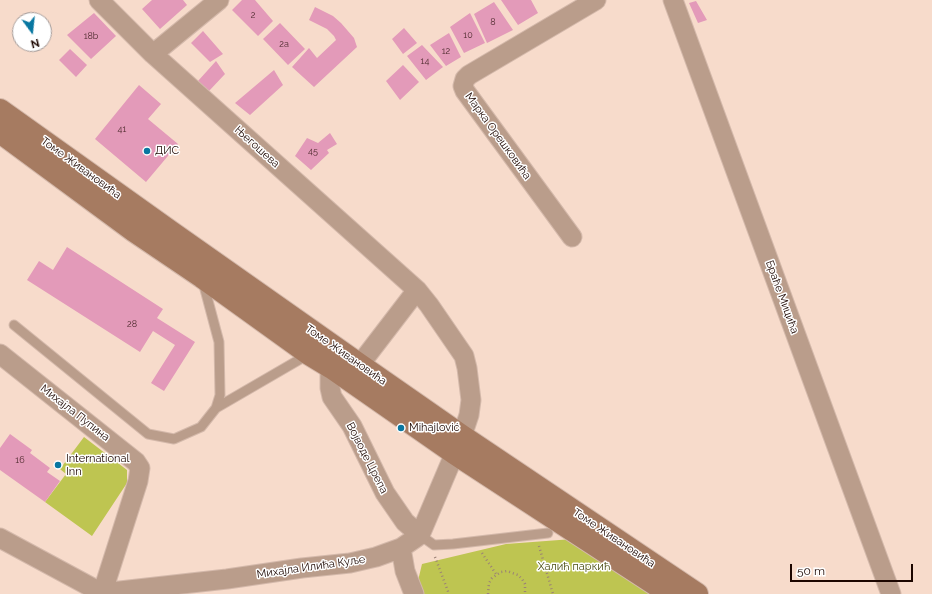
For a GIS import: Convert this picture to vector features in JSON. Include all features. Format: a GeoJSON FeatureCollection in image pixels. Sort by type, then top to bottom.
{"type":"FeatureCollection","features":[{"type":"Feature","properties":{"kind":"main road","name":"Томе Живановића"},"geometry":{"type":"LineString","coordinates":[[2,121],[134,231],[202,277],[333,358],[458,444],[670,594]]}},
{"type":"Feature","properties":{"kind":"main road","name":"Томе Живановића"},"geometry":{"type":"LineString","coordinates":[[2,121],[170,232],[333,358]]}},
{"type":"Feature","properties":{"kind":"main road","name":"Томе Живановића"},"geometry":{"type":"LineString","coordinates":[[458,444],[487,452],[697,594]]}},
{"type":"Feature","properties":{"kind":"street","name":"Његошева"},"geometry":{"type":"LineString","coordinates":[[99,0],[153,54],[417,290],[464,356],[471,400],[470,415],[458,444]]}},
{"type":"Feature","properties":{"kind":"street"},"geometry":{"type":"LineString","coordinates":[[153,54],[219,0]]}},
{"type":"Feature","properties":{"kind":"street","name":"Марка Орешковића"},"geometry":{"type":"LineString","coordinates":[[572,237],[465,91],[464,86],[465,79],[468,75],[596,0]]}},
{"type":"Feature","properties":{"kind":"street","name":"Браће Мицића"},"geometry":{"type":"LineString","coordinates":[[673,0],[891,594]]}},
{"type":"Feature","properties":{"kind":"street"},"geometry":{"type":"LineString","coordinates":[[333,358],[417,290]]}},
{"type":"Feature","properties":{"kind":"street","name":"Михајла Пупина"},"geometry":{"type":"LineString","coordinates":[[0,354],[136,462],[140,468],[138,481],[102,593]]}},
{"type":"Feature","properties":{"kind":"street","name":"Војводе Црепа"},"geometry":{"type":"LineString","coordinates":[[333,358],[329,381],[332,397],[352,426],[384,493],[405,522],[427,540]]}},
{"type":"Feature","properties":{"kind":"street"},"geometry":{"type":"LineString","coordinates":[[427,540],[458,444]]}},
{"type":"Feature","properties":{"kind":"street"},"geometry":{"type":"LineString","coordinates":[[0,538],[102,593]]}},
{"type":"Feature","properties":{"kind":"street","name":"Михајла Илића Куље"},"geometry":{"type":"LineString","coordinates":[[102,593],[229,586],[302,568],[350,563],[376,557],[427,540]]}},
{"type":"Feature","properties":{"kind":"street"},"geometry":{"type":"LineString","coordinates":[[401,548],[405,571],[414,594]]}},
{"type":"Feature","properties":{"kind":"lane"},"geometry":{"type":"LineString","coordinates":[[14,325],[148,434],[174,439],[201,427],[216,408],[220,395],[219,342],[202,277]]}},
{"type":"Feature","properties":{"kind":"lane"},"geometry":{"type":"LineString","coordinates":[[216,408],[333,358]]}},
{"type":"Feature","properties":{"kind":"lane"},"geometry":{"type":"LineString","coordinates":[[427,540],[474,541],[548,533]]}},
{"type":"Feature","properties":{"kind":"path"},"geometry":{"type":"LineString","coordinates":[[536,534],[553,594]]}},
{"type":"Feature","properties":{"kind":"path"},"geometry":{"type":"LineString","coordinates":[[427,540],[435,556],[449,594]]}},
{"type":"Feature","properties":{"kind":"path"},"geometry":{"type":"LineString","coordinates":[[474,541],[496,574]]}},
{"type":"Feature","properties":{"kind":"path"},"geometry":{"type":"LineString","coordinates":[[488,594],[489,583],[492,578],[496,574],[507,571],[518,575],[525,584],[525,594]]}},
{"type":"Feature","properties":{"kind":"green space"},"geometry":{"type":"Polygon","coordinates":[[[84,437],[127,470],[127,483],[92,536],[45,502],[66,474],[60,469],[84,437]]]}},
{"type":"Feature","properties":{"kind":"green space","name":"Халић паркић"},"geometry":{"type":"Polygon","coordinates":[[[586,538],[655,594],[422,594],[417,585],[422,564],[506,544],[586,538]]]}},
{"type":"Feature","properties":{"kind":"building"},"geometry":{"type":"Polygon","coordinates":[[[152,0],[183,0],[187,5],[160,29],[142,9],[152,0]]]}},
{"type":"Feature","properties":{"kind":"building"},"geometry":{"type":"Polygon","coordinates":[[[242,0],[255,0],[273,21],[258,36],[232,10],[242,0]]]}},
{"type":"Feature","properties":{"kind":"building"},"geometry":{"type":"Polygon","coordinates":[[[501,0],[531,0],[538,13],[518,25],[501,0]]]}},
{"type":"Feature","properties":{"kind":"building"},"geometry":{"type":"Polygon","coordinates":[[[696,1],[707,20],[698,23],[689,3],[696,1]]]}},
{"type":"Feature","properties":{"kind":"building"},"geometry":{"type":"Polygon","coordinates":[[[494,2],[513,30],[487,43],[474,14],[494,2]]]}},
{"type":"Feature","properties":{"kind":"building"},"geometry":{"type":"Polygon","coordinates":[[[315,7],[333,16],[341,23],[354,38],[357,47],[314,87],[292,67],[309,48],[317,58],[336,40],[327,29],[309,20],[315,7]]]}},
{"type":"Feature","properties":{"kind":"building"},"geometry":{"type":"Polygon","coordinates":[[[94,13],[116,36],[91,59],[67,35],[94,13]]]}},
{"type":"Feature","properties":{"kind":"building"},"geometry":{"type":"Polygon","coordinates":[[[470,13],[485,43],[464,53],[450,27],[470,13]]]}},
{"type":"Feature","properties":{"kind":"building"},"geometry":{"type":"Polygon","coordinates":[[[280,23],[305,49],[288,65],[263,39],[280,23]]]}},
{"type":"Feature","properties":{"kind":"building"},"geometry":{"type":"Polygon","coordinates":[[[404,28],[417,43],[403,54],[392,39],[404,28]]]}},
{"type":"Feature","properties":{"kind":"building"},"geometry":{"type":"Polygon","coordinates":[[[203,31],[223,54],[210,62],[191,43],[203,31]]]}},
{"type":"Feature","properties":{"kind":"building"},"geometry":{"type":"Polygon","coordinates":[[[449,33],[461,57],[446,66],[430,45],[449,33]]]}},
{"type":"Feature","properties":{"kind":"building"},"geometry":{"type":"Polygon","coordinates":[[[422,45],[443,67],[426,80],[407,56],[422,45]]]}},
{"type":"Feature","properties":{"kind":"building"},"geometry":{"type":"Polygon","coordinates":[[[70,49],[87,65],[76,77],[59,60],[70,49]]]}},
{"type":"Feature","properties":{"kind":"building"},"geometry":{"type":"Polygon","coordinates":[[[216,61],[225,74],[209,91],[198,81],[216,61]]]}},
{"type":"Feature","properties":{"kind":"building"},"geometry":{"type":"Polygon","coordinates":[[[403,65],[419,82],[400,100],[386,81],[403,65]]]}},
{"type":"Feature","properties":{"kind":"building"},"geometry":{"type":"Polygon","coordinates":[[[274,70],[283,85],[250,115],[235,103],[274,70]]]}},
{"type":"Feature","properties":{"kind":"building"},"geometry":{"type":"Polygon","coordinates":[[[139,85],[161,104],[148,119],[178,144],[146,182],[95,139],[139,85]]]}},
{"type":"Feature","properties":{"kind":"building"},"geometry":{"type":"Polygon","coordinates":[[[330,133],[337,144],[327,150],[329,153],[311,170],[295,156],[307,138],[318,143],[330,133]]]}},
{"type":"Feature","properties":{"kind":"building"},"geometry":{"type":"Polygon","coordinates":[[[67,247],[163,309],[157,318],[195,342],[164,391],[151,383],[175,345],[153,331],[140,352],[27,280],[39,261],[53,270],[67,247]]]}},
{"type":"Feature","properties":{"kind":"building"},"geometry":{"type":"Polygon","coordinates":[[[10,434],[32,450],[30,453],[50,468],[47,472],[60,481],[45,502],[0,470],[0,448],[10,434]]]}},
{"type":"Feature","properties":{"kind":"place","name":"ДИС"},"geometry":{"type":"Point","coordinates":[147,151]}},
{"type":"Feature","properties":{"kind":"place","name":"Mihajlović"},"geometry":{"type":"Point","coordinates":[401,428]}},
{"type":"Feature","properties":{"kind":"place","name":"International Inn"},"geometry":{"type":"Point","coordinates":[58,465]}}]}
